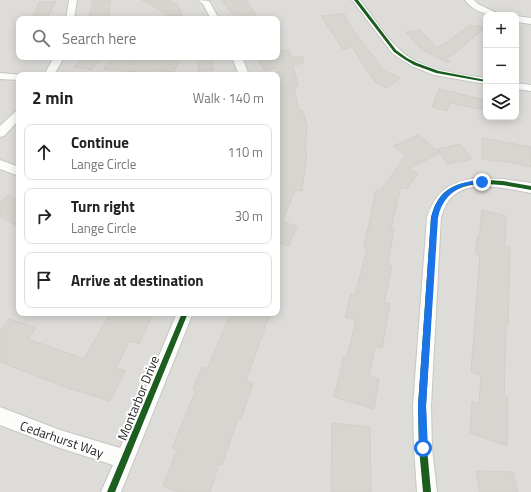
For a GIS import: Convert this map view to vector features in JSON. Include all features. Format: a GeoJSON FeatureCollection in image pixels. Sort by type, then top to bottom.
{"type":"FeatureCollection","features":[{"type":"Feature","properties":{"kind":"street"},"geometry":{"type":"LineString","coordinates":[[70,16],[73,0]]}},
{"type":"Feature","properties":{"kind":"street"},"geometry":{"type":"LineString","coordinates":[[202,0],[213,16]]}},
{"type":"Feature","properties":{"kind":"street"},"geometry":{"type":"LineString","coordinates":[[356,0],[395,51],[403,57],[426,69],[439,73],[483,80]]}},
{"type":"Feature","properties":{"kind":"street"},"geometry":{"type":"LineString","coordinates":[[469,0],[475,6],[490,12]]}},
{"type":"Feature","properties":{"kind":"street"},"geometry":{"type":"LineString","coordinates":[[519,19],[531,21]]}},
{"type":"Feature","properties":{"kind":"street"},"geometry":{"type":"LineString","coordinates":[[51,72],[57,60]]}},
{"type":"Feature","properties":{"kind":"street"},"geometry":{"type":"LineString","coordinates":[[238,60],[243,72]]}},
{"type":"Feature","properties":{"kind":"street"},"geometry":{"type":"LineString","coordinates":[[0,76],[16,77]]}},
{"type":"Feature","properties":{"kind":"street"},"geometry":{"type":"LineString","coordinates":[[519,86],[531,88]]}},
{"type":"Feature","properties":{"kind":"street"},"geometry":{"type":"LineString","coordinates":[[0,133],[16,117]]}},
{"type":"Feature","properties":{"kind":"street"},"geometry":{"type":"LineString","coordinates":[[0,164],[16,171]]}},
{"type":"Feature","properties":{"kind":"street"},"geometry":{"type":"LineString","coordinates":[[427,492],[422,406],[434,218],[437,206],[445,196],[454,189],[467,183],[497,182],[531,188]]}},
{"type":"Feature","properties":{"kind":"street","name":"Montarbor Drive"},"geometry":{"type":"LineString","coordinates":[[111,492],[185,316]]}},
{"type":"Feature","properties":{"kind":"street","name":"Cedarhurst Way"},"geometry":{"type":"LineString","coordinates":[[0,416],[60,439],[125,459]]}},
{"type":"Feature","properties":{"kind":"shaded area"},"geometry":{"type":"Polygon","coordinates":[[[0,0],[531,0],[531,492],[0,492],[0,0]]]}},
{"type":"Feature","properties":{"kind":"building"},"geometry":{"type":"Polygon","coordinates":[[[93,0],[111,0],[108,16],[89,16],[93,0]]]}},
{"type":"Feature","properties":{"kind":"building"},"geometry":{"type":"Polygon","coordinates":[[[142,0],[169,0],[178,5],[182,15],[166,16],[165,13],[142,0]]]}},
{"type":"Feature","properties":{"kind":"building"},"geometry":{"type":"Polygon","coordinates":[[[221,0],[246,0],[256,16],[234,16],[221,0]]]}},
{"type":"Feature","properties":{"kind":"building"},"geometry":{"type":"Polygon","coordinates":[[[39,2],[56,2],[48,16],[33,16],[39,2]]]}},
{"type":"Feature","properties":{"kind":"building"},"geometry":{"type":"Polygon","coordinates":[[[344,14],[350,26],[384,71],[400,78],[387,88],[375,82],[352,47],[343,49],[321,16],[344,14]]]}},
{"type":"Feature","properties":{"kind":"building"},"geometry":{"type":"Polygon","coordinates":[[[470,25],[483,27],[483,30],[449,58],[443,55],[450,62],[449,63],[422,50],[406,32],[420,30],[437,48],[470,25]]]}},
{"type":"Feature","properties":{"kind":"building"},"geometry":{"type":"Polygon","coordinates":[[[289,50],[291,57],[303,57],[303,63],[293,65],[298,86],[294,87],[299,111],[303,111],[307,126],[305,153],[307,153],[302,191],[295,190],[282,222],[297,226],[289,246],[280,244],[280,72],[277,72],[277,68],[264,70],[258,60],[280,60],[280,51],[289,50]]]}},
{"type":"Feature","properties":{"kind":"building"},"geometry":{"type":"Polygon","coordinates":[[[80,60],[100,60],[92,70],[74,67],[80,60]]]}},
{"type":"Feature","properties":{"kind":"building"},"geometry":{"type":"Polygon","coordinates":[[[110,60],[179,60],[174,72],[149,70],[148,72],[136,72],[104,69],[110,60]]]}},
{"type":"Feature","properties":{"kind":"building"},"geometry":{"type":"Polygon","coordinates":[[[197,60],[211,60],[213,70],[199,71],[197,60]]]}},
{"type":"Feature","properties":{"kind":"building"},"geometry":{"type":"Polygon","coordinates":[[[439,89],[483,99],[483,110],[450,103],[447,111],[432,107],[439,89]]]}},
{"type":"Feature","properties":{"kind":"building"},"geometry":{"type":"Polygon","coordinates":[[[418,135],[439,152],[437,149],[460,144],[472,159],[447,164],[440,153],[408,169],[418,173],[407,189],[401,187],[391,228],[394,229],[388,265],[392,266],[384,303],[390,304],[382,348],[375,346],[369,376],[379,379],[374,409],[334,397],[344,356],[347,357],[356,320],[345,317],[351,294],[355,295],[367,248],[364,247],[376,190],[380,191],[406,156],[394,146],[418,135]]]}},
{"type":"Feature","properties":{"kind":"building"},"geometry":{"type":"Polygon","coordinates":[[[482,138],[531,147],[531,167],[499,160],[499,162],[482,159],[482,138]]]}},
{"type":"Feature","properties":{"kind":"building"},"geometry":{"type":"Polygon","coordinates":[[[9,195],[16,198],[16,225],[0,216],[0,202],[9,195]]]}},
{"type":"Feature","properties":{"kind":"building"},"geometry":{"type":"Polygon","coordinates":[[[482,210],[506,216],[505,245],[510,247],[504,397],[508,398],[507,446],[470,433],[472,402],[479,404],[481,375],[471,372],[480,255],[475,254],[477,238],[479,239],[482,210]]]}},
{"type":"Feature","properties":{"kind":"building"},"geometry":{"type":"Polygon","coordinates":[[[108,316],[152,316],[139,344],[129,341],[116,368],[125,371],[110,401],[65,387],[0,362],[0,331],[9,319],[36,328],[28,339],[84,359],[108,316]]]}},
{"type":"Feature","properties":{"kind":"building"},"geometry":{"type":"Polygon","coordinates":[[[230,316],[269,316],[246,381],[253,383],[241,419],[238,418],[222,465],[219,464],[210,492],[179,492],[163,486],[177,450],[172,448],[196,390],[193,389],[202,367],[207,369],[230,316]]]}},
{"type":"Feature","properties":{"kind":"building"},"geometry":{"type":"Polygon","coordinates":[[[332,423],[370,427],[371,492],[331,492],[332,423]]]}},
{"type":"Feature","properties":{"kind":"building"},"geometry":{"type":"Polygon","coordinates":[[[476,471],[513,472],[518,492],[480,492],[476,471]]]}},
{"type":"Feature","properties":{"kind":"cycle path"},"geometry":{"type":"LineString","coordinates":[[356,0],[395,51],[405,58],[427,69],[483,80]]}},
{"type":"Feature","properties":{"kind":"cycle path"},"geometry":{"type":"LineString","coordinates":[[427,492],[423,448],[422,406],[434,217],[440,202],[449,192],[460,186],[488,182],[531,188]]}},
{"type":"Feature","properties":{"kind":"cycle path"},"geometry":{"type":"LineString","coordinates":[[111,492],[184,316]]}},
{"type":"Feature","properties":{"kind":"route"},"geometry":{"type":"LineString","coordinates":[[423,448],[422,406],[434,218],[437,206],[445,196],[454,189],[467,183],[482,182]]}}]}
